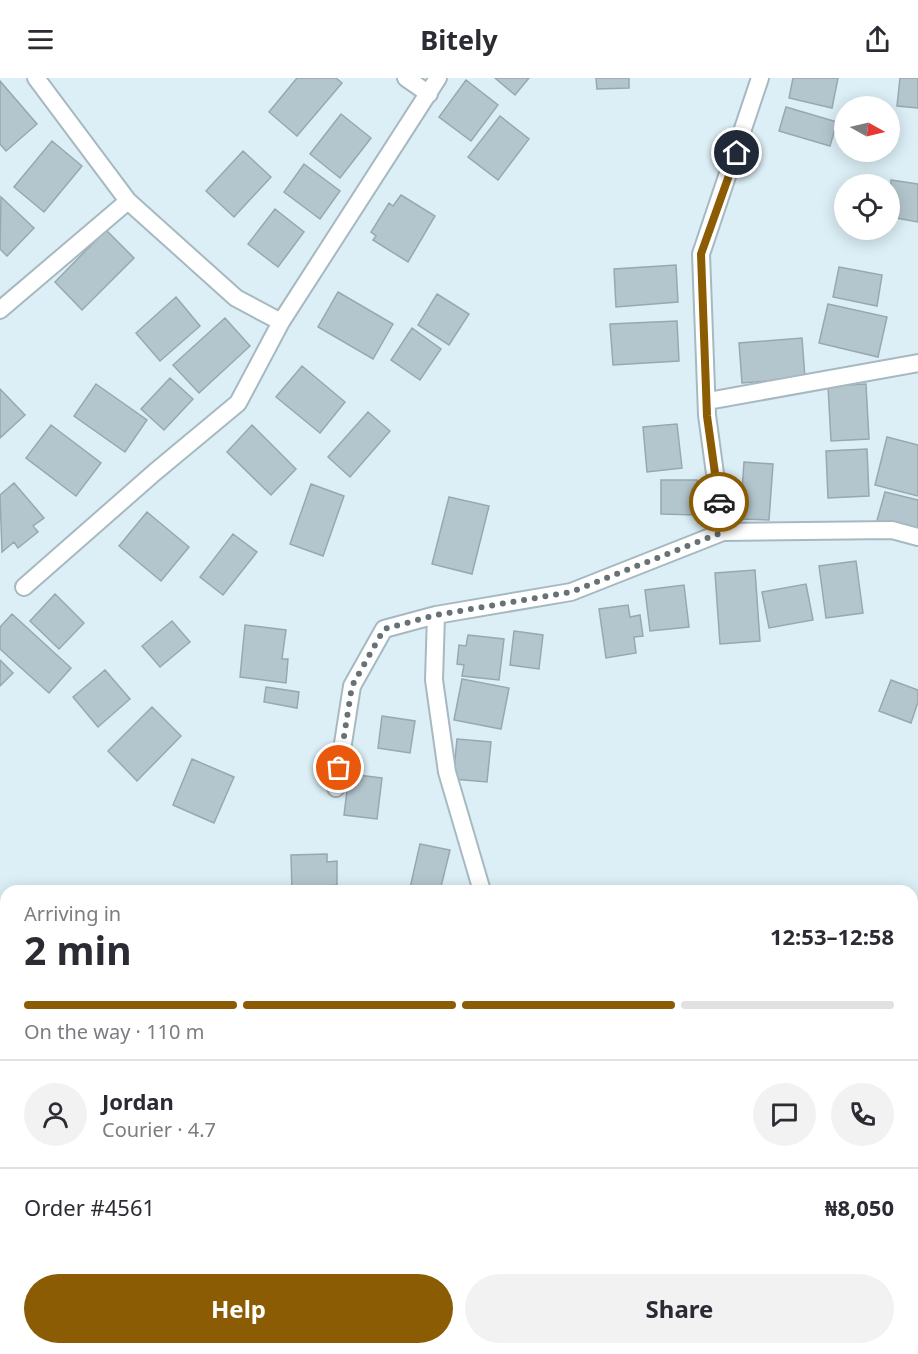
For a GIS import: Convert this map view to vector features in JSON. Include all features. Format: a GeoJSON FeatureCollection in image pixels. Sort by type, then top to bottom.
{"type":"FeatureCollection","features":[{"type":"Feature","properties":{"kind":"street"},"geometry":{"type":"LineString","coordinates":[[36,78],[129,201],[236,298],[281,322]]}},
{"type":"Feature","properties":{"kind":"street"},"geometry":{"type":"LineString","coordinates":[[406,78],[429,94]]}},
{"type":"Feature","properties":{"kind":"street"},"geometry":{"type":"LineString","coordinates":[[24,587],[238,403],[281,322],[438,78]]}},
{"type":"Feature","properties":{"kind":"street"},"geometry":{"type":"LineString","coordinates":[[723,532],[707,416],[701,254],[760,78]]}},
{"type":"Feature","properties":{"kind":"street"},"geometry":{"type":"LineString","coordinates":[[0,310],[129,201]]}},
{"type":"Feature","properties":{"kind":"street"},"geometry":{"type":"LineString","coordinates":[[708,400],[918,363]]}},
{"type":"Feature","properties":{"kind":"street"},"geometry":{"type":"LineString","coordinates":[[336,788],[352,686],[384,629],[436,615],[571,592],[723,532],[892,530],[918,537]]}},
{"type":"Feature","properties":{"kind":"street"},"geometry":{"type":"LineString","coordinates":[[436,615],[434,680],[447,772],[480,885]]}},
{"type":"Feature","properties":{"kind":"building"},"geometry":{"type":"Polygon","coordinates":[[[297,78],[336,78],[342,83],[297,136],[269,112],[297,78]]]}},
{"type":"Feature","properties":{"kind":"building"},"geometry":{"type":"Polygon","coordinates":[[[495,78],[529,78],[515,95],[495,78]]]}},
{"type":"Feature","properties":{"kind":"building"},"geometry":{"type":"Polygon","coordinates":[[[596,78],[629,78],[629,88],[597,89],[596,78]]]}},
{"type":"Feature","properties":{"kind":"building"},"geometry":{"type":"Polygon","coordinates":[[[793,78],[838,78],[832,108],[789,98],[793,78]]]}},
{"type":"Feature","properties":{"kind":"building"},"geometry":{"type":"Polygon","coordinates":[[[900,78],[918,78],[918,108],[900,106],[900,96],[898,96],[900,78]]]}},
{"type":"Feature","properties":{"kind":"building"},"geometry":{"type":"Polygon","coordinates":[[[466,80],[498,105],[471,141],[439,117],[466,80]]]}},
{"type":"Feature","properties":{"kind":"building"},"geometry":{"type":"Polygon","coordinates":[[[0,81],[37,124],[6,151],[0,144],[0,81]]]}},
{"type":"Feature","properties":{"kind":"building"},"geometry":{"type":"Polygon","coordinates":[[[786,107],[834,121],[830,146],[779,131],[786,107]]]}},
{"type":"Feature","properties":{"kind":"building"},"geometry":{"type":"Polygon","coordinates":[[[341,114],[371,138],[340,178],[310,154],[341,114]]]}},
{"type":"Feature","properties":{"kind":"building"},"geometry":{"type":"Polygon","coordinates":[[[500,116],[529,139],[498,180],[468,157],[500,116]]]}},
{"type":"Feature","properties":{"kind":"building"},"geometry":{"type":"Polygon","coordinates":[[[52,141],[82,166],[44,212],[14,187],[52,141]]]}},
{"type":"Feature","properties":{"kind":"building"},"geometry":{"type":"Polygon","coordinates":[[[243,151],[271,177],[234,217],[206,191],[243,151]]]}},
{"type":"Feature","properties":{"kind":"building"},"geometry":{"type":"Polygon","coordinates":[[[304,164],[340,191],[320,219],[284,192],[304,164]]]}},
{"type":"Feature","properties":{"kind":"building"},"geometry":{"type":"Polygon","coordinates":[[[900,181],[918,184],[918,222],[900,219],[900,181]]]}},
{"type":"Feature","properties":{"kind":"building"},"geometry":{"type":"Polygon","coordinates":[[[401,195],[435,216],[408,262],[373,240],[376,236],[371,232],[389,203],[393,206],[401,195]]]}},
{"type":"Feature","properties":{"kind":"building"},"geometry":{"type":"Polygon","coordinates":[[[1,197],[34,228],[7,256],[0,249],[1,197]]]}},
{"type":"Feature","properties":{"kind":"building"},"geometry":{"type":"Polygon","coordinates":[[[275,209],[304,232],[278,267],[248,244],[275,209]]]}},
{"type":"Feature","properties":{"kind":"building"},"geometry":{"type":"Polygon","coordinates":[[[106,230],[134,258],[82,310],[55,282],[106,230]]]}},
{"type":"Feature","properties":{"kind":"building"},"geometry":{"type":"Polygon","coordinates":[[[676,265],[678,302],[616,307],[614,269],[676,265]]]}},
{"type":"Feature","properties":{"kind":"building"},"geometry":{"type":"Polygon","coordinates":[[[839,267],[882,275],[877,306],[833,297],[839,267]]]}},
{"type":"Feature","properties":{"kind":"building"},"geometry":{"type":"Polygon","coordinates":[[[338,292],[393,324],[373,359],[318,327],[338,292]]]}},
{"type":"Feature","properties":{"kind":"building"},"geometry":{"type":"Polygon","coordinates":[[[437,294],[469,314],[449,345],[418,325],[437,294]]]}},
{"type":"Feature","properties":{"kind":"building"},"geometry":{"type":"Polygon","coordinates":[[[176,297],[200,326],[160,361],[136,333],[176,297]]]}},
{"type":"Feature","properties":{"kind":"building"},"geometry":{"type":"Polygon","coordinates":[[[828,304],[887,317],[878,357],[819,343],[828,304]]]}},
{"type":"Feature","properties":{"kind":"building"},"geometry":{"type":"Polygon","coordinates":[[[225,318],[250,346],[199,393],[173,365],[225,318]]]}},
{"type":"Feature","properties":{"kind":"building"},"geometry":{"type":"Polygon","coordinates":[[[677,321],[679,361],[613,365],[610,324],[677,321]]]}},
{"type":"Feature","properties":{"kind":"building"},"geometry":{"type":"Polygon","coordinates":[[[412,328],[441,349],[420,380],[391,360],[412,328]]]}},
{"type":"Feature","properties":{"kind":"building"},"geometry":{"type":"Polygon","coordinates":[[[802,338],[805,378],[742,383],[739,343],[802,338]]]}},
{"type":"Feature","properties":{"kind":"building"},"geometry":{"type":"Polygon","coordinates":[[[302,366],[345,402],[320,433],[276,397],[302,366]]]}},
{"type":"Feature","properties":{"kind":"building"},"geometry":{"type":"Polygon","coordinates":[[[170,378],[193,399],[164,430],[141,409],[170,378]]]}},
{"type":"Feature","properties":{"kind":"building"},"geometry":{"type":"Polygon","coordinates":[[[96,384],[147,420],[125,452],[74,416],[96,384]]]}},
{"type":"Feature","properties":{"kind":"building"},"geometry":{"type":"Polygon","coordinates":[[[866,384],[869,439],[831,441],[828,386],[866,384]]]}},
{"type":"Feature","properties":{"kind":"building"},"geometry":{"type":"Polygon","coordinates":[[[0,389],[25,415],[0,438],[0,389]]]}},
{"type":"Feature","properties":{"kind":"building"},"geometry":{"type":"Polygon","coordinates":[[[368,412],[390,431],[350,477],[328,457],[368,412]]]}},
{"type":"Feature","properties":{"kind":"building"},"geometry":{"type":"Polygon","coordinates":[[[677,424],[682,468],[647,472],[643,427],[677,424]]]}},
{"type":"Feature","properties":{"kind":"building"},"geometry":{"type":"Polygon","coordinates":[[[51,425],[101,463],[76,496],[26,458],[51,425]]]}},
{"type":"Feature","properties":{"kind":"building"},"geometry":{"type":"Polygon","coordinates":[[[252,425],[296,469],[271,495],[227,452],[252,425]]]}},
{"type":"Feature","properties":{"kind":"building"},"geometry":{"type":"Polygon","coordinates":[[[887,437],[918,445],[918,496],[875,485],[887,437]]]}},
{"type":"Feature","properties":{"kind":"building"},"geometry":{"type":"Polygon","coordinates":[[[867,449],[869,496],[828,498],[826,451],[867,449]]]}},
{"type":"Feature","properties":{"kind":"building"},"geometry":{"type":"Polygon","coordinates":[[[744,462],[773,464],[769,520],[740,519],[744,462]]]}},
{"type":"Feature","properties":{"kind":"building"},"geometry":{"type":"Polygon","coordinates":[[[661,480],[697,480],[697,515],[661,514],[661,480]]]}},
{"type":"Feature","properties":{"kind":"building"},"geometry":{"type":"Polygon","coordinates":[[[14,483],[44,518],[33,526],[38,532],[18,548],[14,542],[2,552],[0,495],[14,483]]]}},
{"type":"Feature","properties":{"kind":"building"},"geometry":{"type":"Polygon","coordinates":[[[311,484],[344,496],[323,556],[290,544],[311,484]]]}},
{"type":"Feature","properties":{"kind":"building"},"geometry":{"type":"Polygon","coordinates":[[[885,492],[918,500],[918,534],[876,524],[885,492]]]}},
{"type":"Feature","properties":{"kind":"building"},"geometry":{"type":"Polygon","coordinates":[[[449,497],[489,506],[472,574],[432,564],[449,497]]]}},
{"type":"Feature","properties":{"kind":"building"},"geometry":{"type":"Polygon","coordinates":[[[147,512],[189,547],[161,581],[119,546],[147,512]]]}},
{"type":"Feature","properties":{"kind":"building"},"geometry":{"type":"Polygon","coordinates":[[[233,534],[257,552],[223,595],[200,577],[233,534]]]}},
{"type":"Feature","properties":{"kind":"building"},"geometry":{"type":"Polygon","coordinates":[[[856,561],[863,613],[826,618],[819,566],[856,561]]]}},
{"type":"Feature","properties":{"kind":"building"},"geometry":{"type":"Polygon","coordinates":[[[755,570],[760,641],[720,644],[715,573],[755,570]]]}},
{"type":"Feature","properties":{"kind":"building"},"geometry":{"type":"Polygon","coordinates":[[[806,584],[813,620],[769,628],[762,592],[806,584]]]}},
{"type":"Feature","properties":{"kind":"building"},"geometry":{"type":"Polygon","coordinates":[[[684,585],[689,627],[650,631],[645,590],[684,585]]]}},
{"type":"Feature","properties":{"kind":"building"},"geometry":{"type":"Polygon","coordinates":[[[55,594],[84,623],[59,649],[30,621],[55,594]]]}},
{"type":"Feature","properties":{"kind":"building"},"geometry":{"type":"Polygon","coordinates":[[[628,605],[630,617],[640,615],[643,636],[634,637],[636,653],[606,658],[599,609],[628,605]]]}},
{"type":"Feature","properties":{"kind":"building"},"geometry":{"type":"Polygon","coordinates":[[[12,614],[71,668],[49,693],[0,649],[0,627],[12,614]]]}},
{"type":"Feature","properties":{"kind":"building"},"geometry":{"type":"Polygon","coordinates":[[[172,621],[190,642],[160,667],[142,646],[172,621]]]}},
{"type":"Feature","properties":{"kind":"building"},"geometry":{"type":"Polygon","coordinates":[[[245,625],[286,630],[282,659],[288,659],[286,683],[240,677],[245,625]]]}},
{"type":"Feature","properties":{"kind":"building"},"geometry":{"type":"Polygon","coordinates":[[[514,631],[543,635],[539,669],[510,665],[514,631]]]}},
{"type":"Feature","properties":{"kind":"building"},"geometry":{"type":"Polygon","coordinates":[[[468,635],[504,639],[499,680],[462,676],[464,665],[457,664],[459,645],[466,646],[468,635]]]}},
{"type":"Feature","properties":{"kind":"building"},"geometry":{"type":"Polygon","coordinates":[[[0,660],[13,673],[0,686],[0,660]]]}},
{"type":"Feature","properties":{"kind":"building"},"geometry":{"type":"Polygon","coordinates":[[[105,670],[130,699],[98,727],[73,697],[105,670]]]}},
{"type":"Feature","properties":{"kind":"building"},"geometry":{"type":"Polygon","coordinates":[[[462,679],[509,688],[501,729],[454,720],[462,679]]]}},
{"type":"Feature","properties":{"kind":"building"},"geometry":{"type":"Polygon","coordinates":[[[891,680],[918,690],[918,702],[911,723],[879,711],[891,680]]]}},
{"type":"Feature","properties":{"kind":"building"},"geometry":{"type":"Polygon","coordinates":[[[266,687],[299,692],[297,708],[264,702],[266,687]]]}},
{"type":"Feature","properties":{"kind":"building"},"geometry":{"type":"Polygon","coordinates":[[[152,707],[181,736],[137,781],[108,751],[152,707]]]}},
{"type":"Feature","properties":{"kind":"building"},"geometry":{"type":"Polygon","coordinates":[[[382,716],[415,721],[410,753],[378,748],[382,716]]]}},
{"type":"Feature","properties":{"kind":"building"},"geometry":{"type":"Polygon","coordinates":[[[457,739],[491,742],[487,782],[453,779],[457,739]]]}},
{"type":"Feature","properties":{"kind":"building"},"geometry":{"type":"Polygon","coordinates":[[[192,759],[234,777],[214,823],[173,805],[192,759]]]}},
{"type":"Feature","properties":{"kind":"building"},"geometry":{"type":"Polygon","coordinates":[[[349,774],[382,778],[377,819],[344,815],[349,774]]]}},
{"type":"Feature","properties":{"kind":"building"},"geometry":{"type":"Polygon","coordinates":[[[420,844],[450,850],[441,885],[411,885],[420,844]]]}},
{"type":"Feature","properties":{"kind":"building"},"geometry":{"type":"Polygon","coordinates":[[[327,854],[327,862],[337,861],[337,885],[292,885],[291,855],[327,854]]]}},
{"type":"Feature","properties":{"kind":"way so far"},"geometry":{"type":"LineString","coordinates":[[339,768],[352,686],[384,629],[436,615],[571,592],[723,532],[719,502]]}},
{"type":"Feature","properties":{"kind":"route"},"geometry":{"type":"LineString","coordinates":[[719,502],[707,416],[701,254],[737,153]]}}]}
